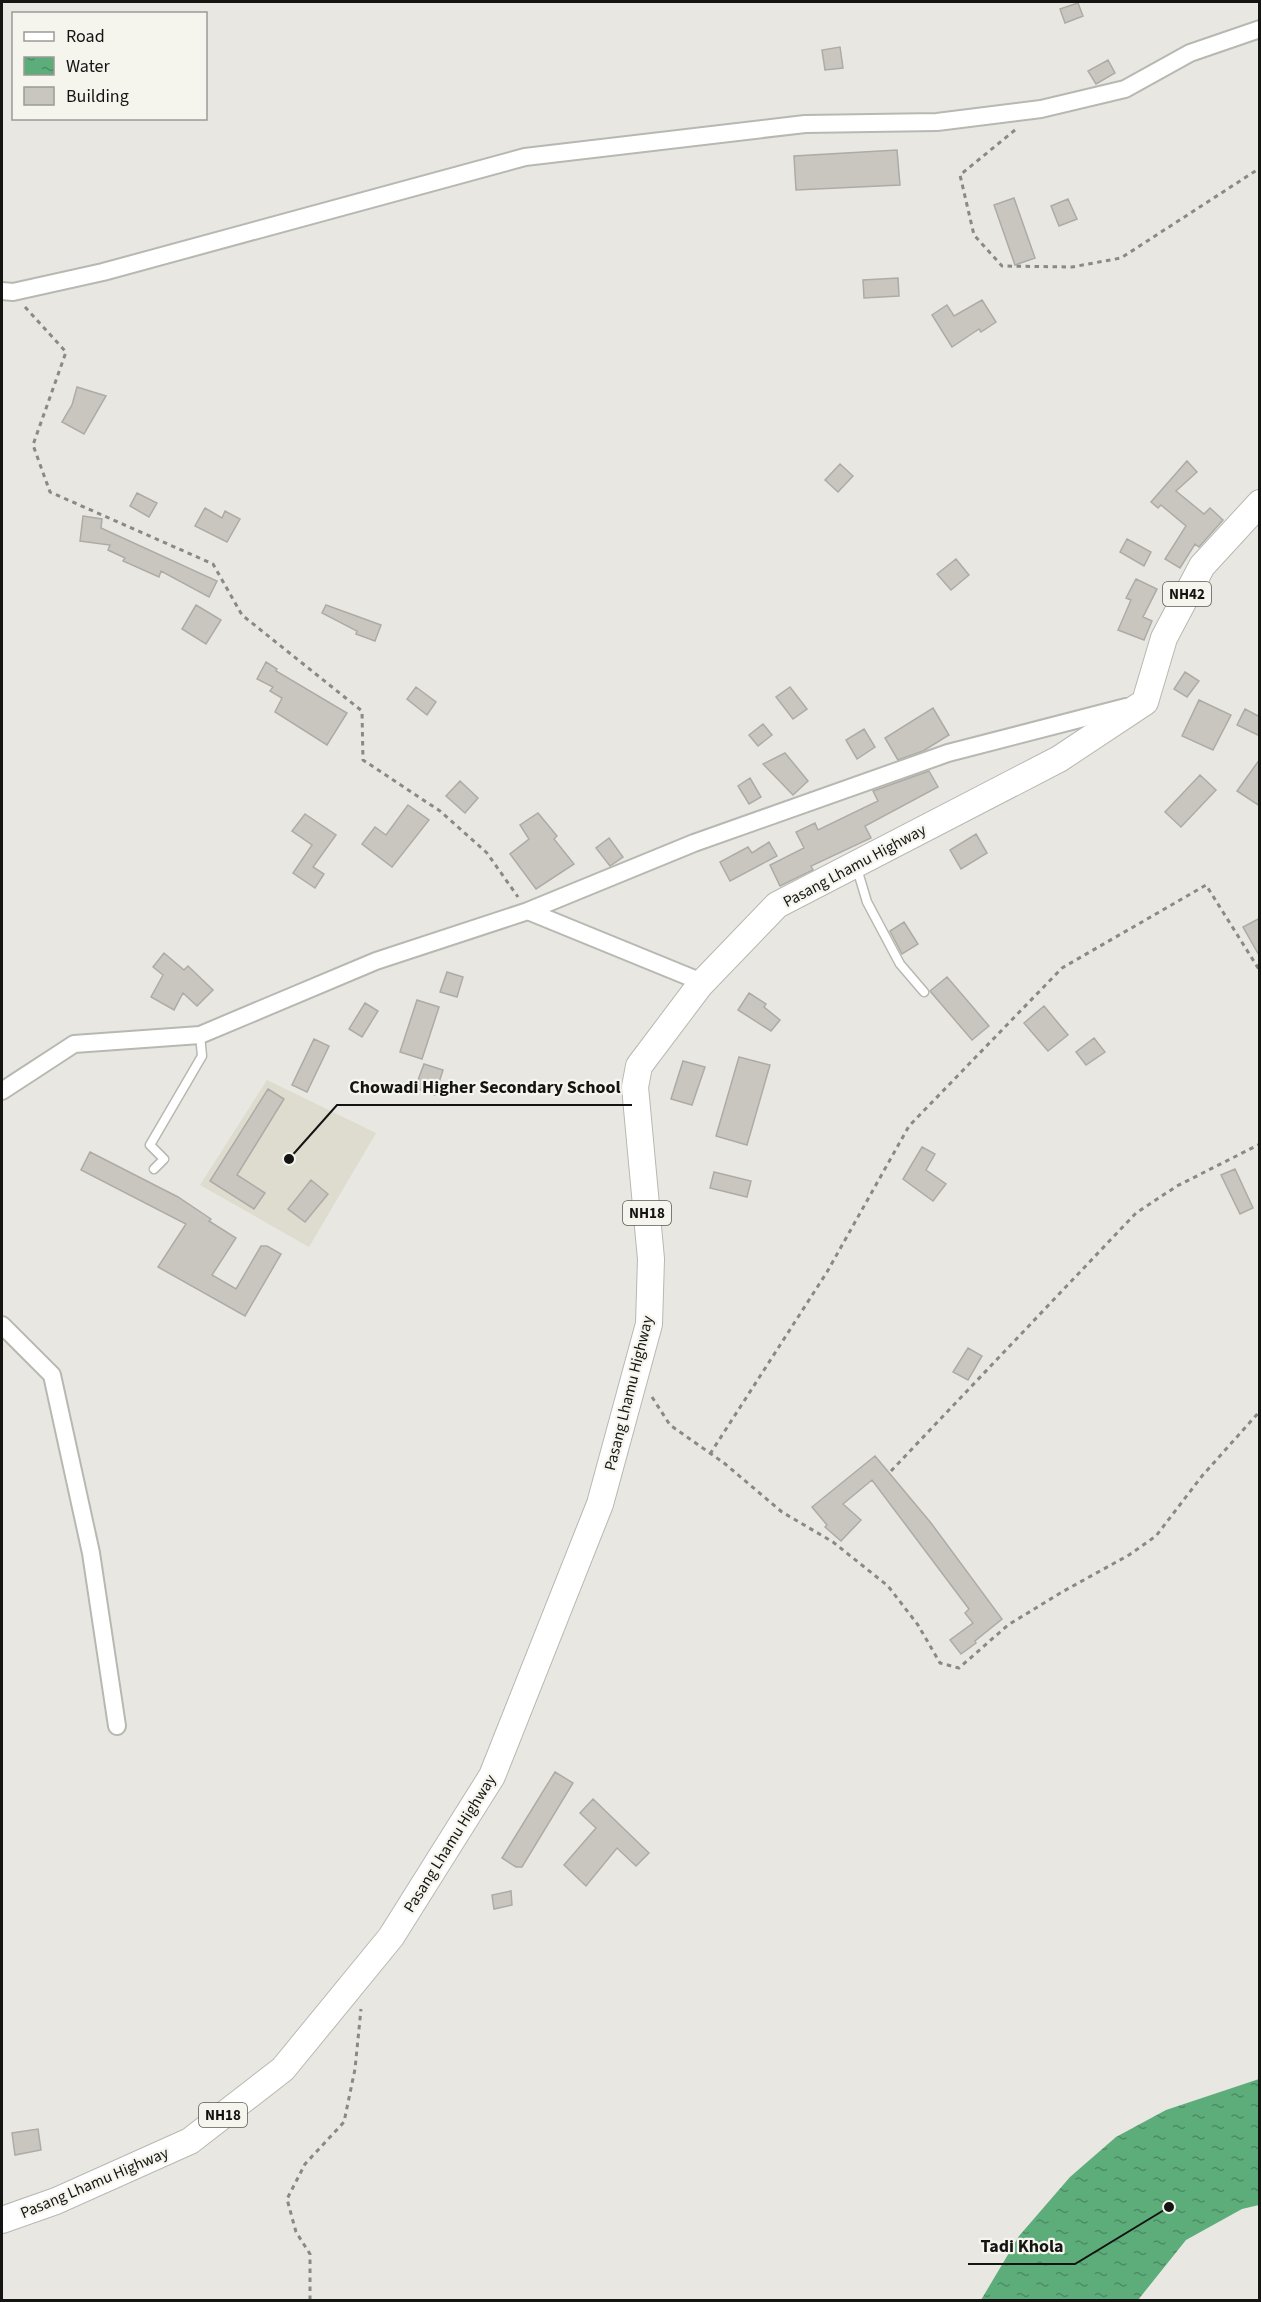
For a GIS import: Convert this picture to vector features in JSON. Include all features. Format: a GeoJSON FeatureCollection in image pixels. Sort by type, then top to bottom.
{"type":"FeatureCollection","features":[{"type":"Feature","properties":{"kind":"main road","name":"NH42"},"geometry":{"type":"LineString","coordinates":[[1145,702],[1164,638],[1202,566],[1260,503]]}},
{"type":"Feature","properties":{"kind":"main road","name":"Pasang Lhamu Highway"},"geometry":{"type":"LineString","coordinates":[[2,2220],[56,2201],[190,2141],[283,2069],[391,1937],[492,1776],[600,1504],[649,1324],[651,1259],[635,1087],[639,1066],[700,985],[777,905],[1059,759],[1145,702]]}},
{"type":"Feature","properties":{"kind":"street"},"geometry":{"type":"LineString","coordinates":[[7,291],[115,269],[525,157],[805,124],[937,122],[1041,109],[1125,88],[1190,53],[1260,28]]}},
{"type":"Feature","properties":{"kind":"street"},"geometry":{"type":"LineString","coordinates":[[2,1091],[74,1044],[200,1035],[376,961],[528,911],[694,843],[948,753],[1145,702]]}},
{"type":"Feature","properties":{"kind":"street"},"geometry":{"type":"LineString","coordinates":[[528,911],[692,978],[700,985]]}},
{"type":"Feature","properties":{"kind":"street"},"geometry":{"type":"LineString","coordinates":[[2,1324],[52,1376],[91,1553],[117,1726]]}},
{"type":"Feature","properties":{"kind":"lane"},"geometry":{"type":"LineString","coordinates":[[854,867],[858,872],[867,902],[900,964],[924,992]]}},
{"type":"Feature","properties":{"kind":"lane"},"geometry":{"type":"LineString","coordinates":[[154,1169],[164,1159],[150,1145],[202,1056],[200,1035]]}},
{"type":"Feature","properties":{"kind":"path"},"geometry":{"type":"LineString","coordinates":[[1041,109],[960,175],[974,235],[1002,266],[1072,267],[1121,258],[1260,168]]}},
{"type":"Feature","properties":{"kind":"path"},"geometry":{"type":"LineString","coordinates":[[7,291],[66,352],[33,446],[50,492],[213,564],[242,615],[362,711],[363,759],[440,811],[487,854],[528,911]]}},
{"type":"Feature","properties":{"kind":"path"},"geometry":{"type":"LineString","coordinates":[[710,1454],[827,1272],[909,1126],[1062,968],[1206,885],[1260,971]]}},
{"type":"Feature","properties":{"kind":"path"},"geometry":{"type":"LineString","coordinates":[[891,1471],[1136,1213],[1177,1186],[1260,1144]]}},
{"type":"Feature","properties":{"kind":"path"},"geometry":{"type":"LineString","coordinates":[[632,1380],[656,1400],[670,1425],[724,1463],[782,1512],[833,1542],[888,1586],[918,1625],[940,1663],[959,1668],[1008,1625],[1129,1555],[1156,1536],[1202,1476],[1260,1410]]}},
{"type":"Feature","properties":{"kind":"path"},"geometry":{"type":"LineString","coordinates":[[310,2301],[310,2254],[296,2232],[286,2199],[305,2164],[344,2122],[355,2069],[361,2008]]}},
{"type":"Feature","properties":{"kind":"shaded area"},"geometry":{"type":"Polygon","coordinates":[[[267,1080],[376,1133],[309,1247],[200,1185],[267,1080]]]}},
{"type":"Feature","properties":{"kind":"water"},"geometry":{"type":"Polygon","coordinates":[[[1259,2079],[1259,2205],[1242,2209],[1186,2240],[1138,2300],[981,2300],[1019,2236],[1070,2177],[1116,2137],[1166,2110],[1259,2079]]]}},
{"type":"Feature","properties":{"kind":"building"},"geometry":{"type":"Polygon","coordinates":[[[1078,3],[1083,16],[1065,23],[1060,9],[1078,3]]]}},
{"type":"Feature","properties":{"kind":"building"},"geometry":{"type":"Polygon","coordinates":[[[840,47],[843,68],[825,70],[822,50],[840,47]]]}},
{"type":"Feature","properties":{"kind":"building"},"geometry":{"type":"Polygon","coordinates":[[[1108,60],[1115,73],[1096,84],[1088,71],[1108,60]]]}},
{"type":"Feature","properties":{"kind":"building"},"geometry":{"type":"Polygon","coordinates":[[[897,150],[900,185],[796,190],[794,156],[897,150]]]}},
{"type":"Feature","properties":{"kind":"building"},"geometry":{"type":"Polygon","coordinates":[[[1014,198],[1035,258],[1015,265],[994,205],[1014,198]]]}},
{"type":"Feature","properties":{"kind":"building"},"geometry":{"type":"Polygon","coordinates":[[[1068,199],[1077,219],[1059,226],[1051,206],[1068,199]]]}},
{"type":"Feature","properties":{"kind":"building"},"geometry":{"type":"Polygon","coordinates":[[[898,278],[899,296],[864,298],[863,280],[898,278]]]}},
{"type":"Feature","properties":{"kind":"building"},"geometry":{"type":"Polygon","coordinates":[[[982,300],[996,322],[981,332],[979,329],[952,347],[932,315],[947,305],[954,316],[982,300]]]}},
{"type":"Feature","properties":{"kind":"building"},"geometry":{"type":"Polygon","coordinates":[[[77,387],[106,396],[84,434],[62,422],[72,405],[77,387]]]}},
{"type":"Feature","properties":{"kind":"building"},"geometry":{"type":"Polygon","coordinates":[[[1187,461],[1197,472],[1176,491],[1204,514],[1210,508],[1223,520],[1199,547],[1195,544],[1180,568],[1165,559],[1186,526],[1161,505],[1158,508],[1151,502],[1187,461]]]}},
{"type":"Feature","properties":{"kind":"building"},"geometry":{"type":"Polygon","coordinates":[[[840,464],[853,476],[838,492],[825,480],[840,464]]]}},
{"type":"Feature","properties":{"kind":"building"},"geometry":{"type":"Polygon","coordinates":[[[137,493],[157,503],[149,517],[130,506],[137,493]]]}},
{"type":"Feature","properties":{"kind":"building"},"geometry":{"type":"Polygon","coordinates":[[[205,508],[222,518],[225,511],[240,519],[227,542],[195,526],[205,508]]]}},
{"type":"Feature","properties":{"kind":"building"},"geometry":{"type":"Polygon","coordinates":[[[83,516],[102,519],[101,528],[217,581],[209,597],[161,571],[159,577],[123,561],[125,558],[108,550],[110,545],[80,541],[83,516]]]}},
{"type":"Feature","properties":{"kind":"building"},"geometry":{"type":"Polygon","coordinates":[[[1127,539],[1151,552],[1144,566],[1120,552],[1127,539]]]}},
{"type":"Feature","properties":{"kind":"building"},"geometry":{"type":"Polygon","coordinates":[[[956,559],[969,575],[951,590],[937,574],[956,559]]]}},
{"type":"Feature","properties":{"kind":"building"},"geometry":{"type":"Polygon","coordinates":[[[1136,579],[1157,589],[1143,617],[1152,621],[1144,640],[1118,630],[1131,600],[1126,598],[1136,579]]]}},
{"type":"Feature","properties":{"kind":"building"},"geometry":{"type":"Polygon","coordinates":[[[196,605],[221,620],[206,644],[182,629],[196,605]]]}},
{"type":"Feature","properties":{"kind":"building"},"geometry":{"type":"Polygon","coordinates":[[[326,605],[381,625],[375,641],[356,634],[357,631],[322,613],[326,605]]]}},
{"type":"Feature","properties":{"kind":"building"},"geometry":{"type":"Polygon","coordinates":[[[266,662],[277,669],[276,671],[347,713],[327,745],[275,712],[282,698],[270,691],[273,687],[257,679],[266,662]]]}},
{"type":"Feature","properties":{"kind":"building"},"geometry":{"type":"Polygon","coordinates":[[[1185,672],[1199,681],[1187,697],[1174,689],[1185,672]]]}},
{"type":"Feature","properties":{"kind":"building"},"geometry":{"type":"Polygon","coordinates":[[[416,687],[436,702],[427,715],[407,699],[416,687]]]}},
{"type":"Feature","properties":{"kind":"building"},"geometry":{"type":"Polygon","coordinates":[[[790,687],[807,709],[793,719],[776,697],[790,687]]]}},
{"type":"Feature","properties":{"kind":"building"},"geometry":{"type":"Polygon","coordinates":[[[1199,700],[1231,715],[1213,750],[1182,736],[1199,700]]]}},
{"type":"Feature","properties":{"kind":"building"},"geometry":{"type":"Polygon","coordinates":[[[933,708],[949,735],[923,751],[898,760],[885,738],[933,708]]]}},
{"type":"Feature","properties":{"kind":"building"},"geometry":{"type":"Polygon","coordinates":[[[1245,709],[1260,717],[1260,736],[1237,725],[1245,709]]]}},
{"type":"Feature","properties":{"kind":"building"},"geometry":{"type":"Polygon","coordinates":[[[763,724],[772,735],[758,746],[749,735],[763,724]]]}},
{"type":"Feature","properties":{"kind":"building"},"geometry":{"type":"Polygon","coordinates":[[[864,729],[875,747],[857,759],[846,740],[864,729]]]}},
{"type":"Feature","properties":{"kind":"building"},"geometry":{"type":"Polygon","coordinates":[[[785,753],[808,781],[793,795],[763,764],[785,753]]]}},
{"type":"Feature","properties":{"kind":"building"},"geometry":{"type":"Polygon","coordinates":[[[1260,759],[1260,806],[1237,791],[1260,759]]]}},
{"type":"Feature","properties":{"kind":"building"},"geometry":{"type":"Polygon","coordinates":[[[929,771],[938,787],[865,826],[871,838],[811,866],[813,870],[780,886],[770,865],[804,848],[796,832],[815,823],[818,830],[878,801],[873,791],[929,771]]]}},
{"type":"Feature","properties":{"kind":"building"},"geometry":{"type":"Polygon","coordinates":[[[1200,775],[1216,790],[1181,827],[1165,812],[1200,775]]]}},
{"type":"Feature","properties":{"kind":"building"},"geometry":{"type":"Polygon","coordinates":[[[750,778],[761,797],[749,804],[738,786],[750,778]]]}},
{"type":"Feature","properties":{"kind":"building"},"geometry":{"type":"Polygon","coordinates":[[[460,781],[478,798],[465,813],[446,796],[460,781]]]}},
{"type":"Feature","properties":{"kind":"building"},"geometry":{"type":"Polygon","coordinates":[[[408,805],[429,820],[392,867],[362,844],[375,827],[386,835],[408,805]]]}},
{"type":"Feature","properties":{"kind":"building"},"geometry":{"type":"Polygon","coordinates":[[[538,813],[557,836],[554,839],[574,864],[536,889],[510,854],[529,839],[520,825],[538,813]]]}},
{"type":"Feature","properties":{"kind":"building"},"geometry":{"type":"Polygon","coordinates":[[[305,814],[336,835],[313,867],[324,874],[315,888],[293,873],[312,845],[292,831],[305,814]]]}},
{"type":"Feature","properties":{"kind":"building"},"geometry":{"type":"Polygon","coordinates":[[[976,834],[987,853],[961,869],[950,850],[976,834]]]}},
{"type":"Feature","properties":{"kind":"building"},"geometry":{"type":"Polygon","coordinates":[[[609,838],[623,857],[610,866],[596,848],[609,838]]]}},
{"type":"Feature","properties":{"kind":"building"},"geometry":{"type":"Polygon","coordinates":[[[769,842],[777,856],[730,881],[720,862],[748,847],[752,853],[769,842]]]}},
{"type":"Feature","properties":{"kind":"building"},"geometry":{"type":"Polygon","coordinates":[[[1260,918],[1260,957],[1243,927],[1260,918]]]}},
{"type":"Feature","properties":{"kind":"building"},"geometry":{"type":"Polygon","coordinates":[[[904,922],[918,944],[902,954],[890,931],[904,922]]]}},
{"type":"Feature","properties":{"kind":"building"},"geometry":{"type":"Polygon","coordinates":[[[164,953],[184,970],[188,966],[213,990],[197,1006],[183,993],[174,1010],[151,997],[163,975],[153,967],[164,953]]]}},
{"type":"Feature","properties":{"kind":"building"},"geometry":{"type":"Polygon","coordinates":[[[447,972],[463,977],[457,997],[440,992],[447,972]]]}},
{"type":"Feature","properties":{"kind":"building"},"geometry":{"type":"Polygon","coordinates":[[[947,977],[989,1026],[972,1040],[930,991],[947,977]]]}},
{"type":"Feature","properties":{"kind":"building"},"geometry":{"type":"Polygon","coordinates":[[[749,993],[766,1004],[764,1007],[780,1020],[771,1031],[738,1010],[749,993]]]}},
{"type":"Feature","properties":{"kind":"building"},"geometry":{"type":"Polygon","coordinates":[[[417,1000],[439,1007],[422,1059],[400,1052],[417,1000]]]}},
{"type":"Feature","properties":{"kind":"building"},"geometry":{"type":"Polygon","coordinates":[[[365,1003],[378,1011],[362,1037],[349,1029],[365,1003]]]}},
{"type":"Feature","properties":{"kind":"building"},"geometry":{"type":"Polygon","coordinates":[[[1044,1006],[1068,1035],[1048,1051],[1024,1023],[1044,1006]]]}},
{"type":"Feature","properties":{"kind":"building"},"geometry":{"type":"Polygon","coordinates":[[[1094,1038],[1105,1052],[1086,1065],[1076,1052],[1094,1038]]]}},
{"type":"Feature","properties":{"kind":"building"},"geometry":{"type":"Polygon","coordinates":[[[314,1039],[329,1046],[307,1092],[292,1085],[314,1039]]]}},
{"type":"Feature","properties":{"kind":"building"},"geometry":{"type":"Polygon","coordinates":[[[739,1057],[770,1065],[747,1145],[716,1136],[739,1057]]]}},
{"type":"Feature","properties":{"kind":"building"},"geometry":{"type":"Polygon","coordinates":[[[683,1061],[705,1067],[692,1105],[671,1099],[683,1061]]]}},
{"type":"Feature","properties":{"kind":"building"},"geometry":{"type":"Polygon","coordinates":[[[424,1064],[443,1070],[435,1095],[415,1088],[424,1064]]]}},
{"type":"Feature","properties":{"kind":"building"},"geometry":{"type":"Polygon","coordinates":[[[268,1089],[284,1099],[237,1175],[265,1193],[254,1209],[210,1181],[268,1089]]]}},
{"type":"Feature","properties":{"kind":"building"},"geometry":{"type":"Polygon","coordinates":[[[922,1147],[935,1154],[926,1170],[946,1184],[933,1201],[903,1179],[922,1147]]]}},
{"type":"Feature","properties":{"kind":"building"},"geometry":{"type":"Polygon","coordinates":[[[90,1152],[178,1197],[236,1238],[212,1275],[236,1289],[261,1246],[267,1246],[281,1254],[245,1316],[158,1267],[186,1224],[81,1170],[90,1152]]]}},
{"type":"Feature","properties":{"kind":"building"},"geometry":{"type":"Polygon","coordinates":[[[1235,1169],[1253,1208],[1240,1214],[1221,1175],[1235,1169]]]}},
{"type":"Feature","properties":{"kind":"building"},"geometry":{"type":"Polygon","coordinates":[[[714,1172],[751,1181],[747,1197],[710,1188],[714,1172]]]}},
{"type":"Feature","properties":{"kind":"building"},"geometry":{"type":"Polygon","coordinates":[[[311,1180],[328,1194],[305,1222],[288,1209],[311,1180]]]}},
{"type":"Feature","properties":{"kind":"building"},"geometry":{"type":"Polygon","coordinates":[[[968,1348],[982,1356],[968,1380],[953,1372],[968,1348]]]}},
{"type":"Feature","properties":{"kind":"building"},"geometry":{"type":"Polygon","coordinates":[[[875,1456],[931,1523],[1002,1619],[961,1654],[950,1640],[973,1623],[965,1613],[969,1609],[872,1480],[843,1504],[861,1520],[841,1541],[825,1527],[827,1525],[812,1507],[875,1456]]]}},
{"type":"Feature","properties":{"kind":"building"},"geometry":{"type":"Polygon","coordinates":[[[555,1772],[573,1783],[522,1867],[516,1867],[502,1858],[555,1772]]]}},
{"type":"Feature","properties":{"kind":"building"},"geometry":{"type":"Polygon","coordinates":[[[593,1799],[649,1853],[636,1866],[617,1848],[586,1886],[564,1865],[596,1828],[580,1813],[593,1799]]]}},
{"type":"Feature","properties":{"kind":"building"},"geometry":{"type":"Polygon","coordinates":[[[511,1891],[512,1905],[494,1909],[492,1895],[511,1891]]]}},
{"type":"Feature","properties":{"kind":"building"},"geometry":{"type":"Polygon","coordinates":[[[38,2129],[41,2150],[15,2155],[12,2133],[38,2129]]]}},
{"type":"Feature","properties":{"kind":"place","name":"Chowadi Higher Secondary School"},"geometry":{"type":"Point","coordinates":[289,1159]}},
{"type":"Feature","properties":{"kind":"place","name":"Tadi Khola"},"geometry":{"type":"Point","coordinates":[1169,2207]}}]}
